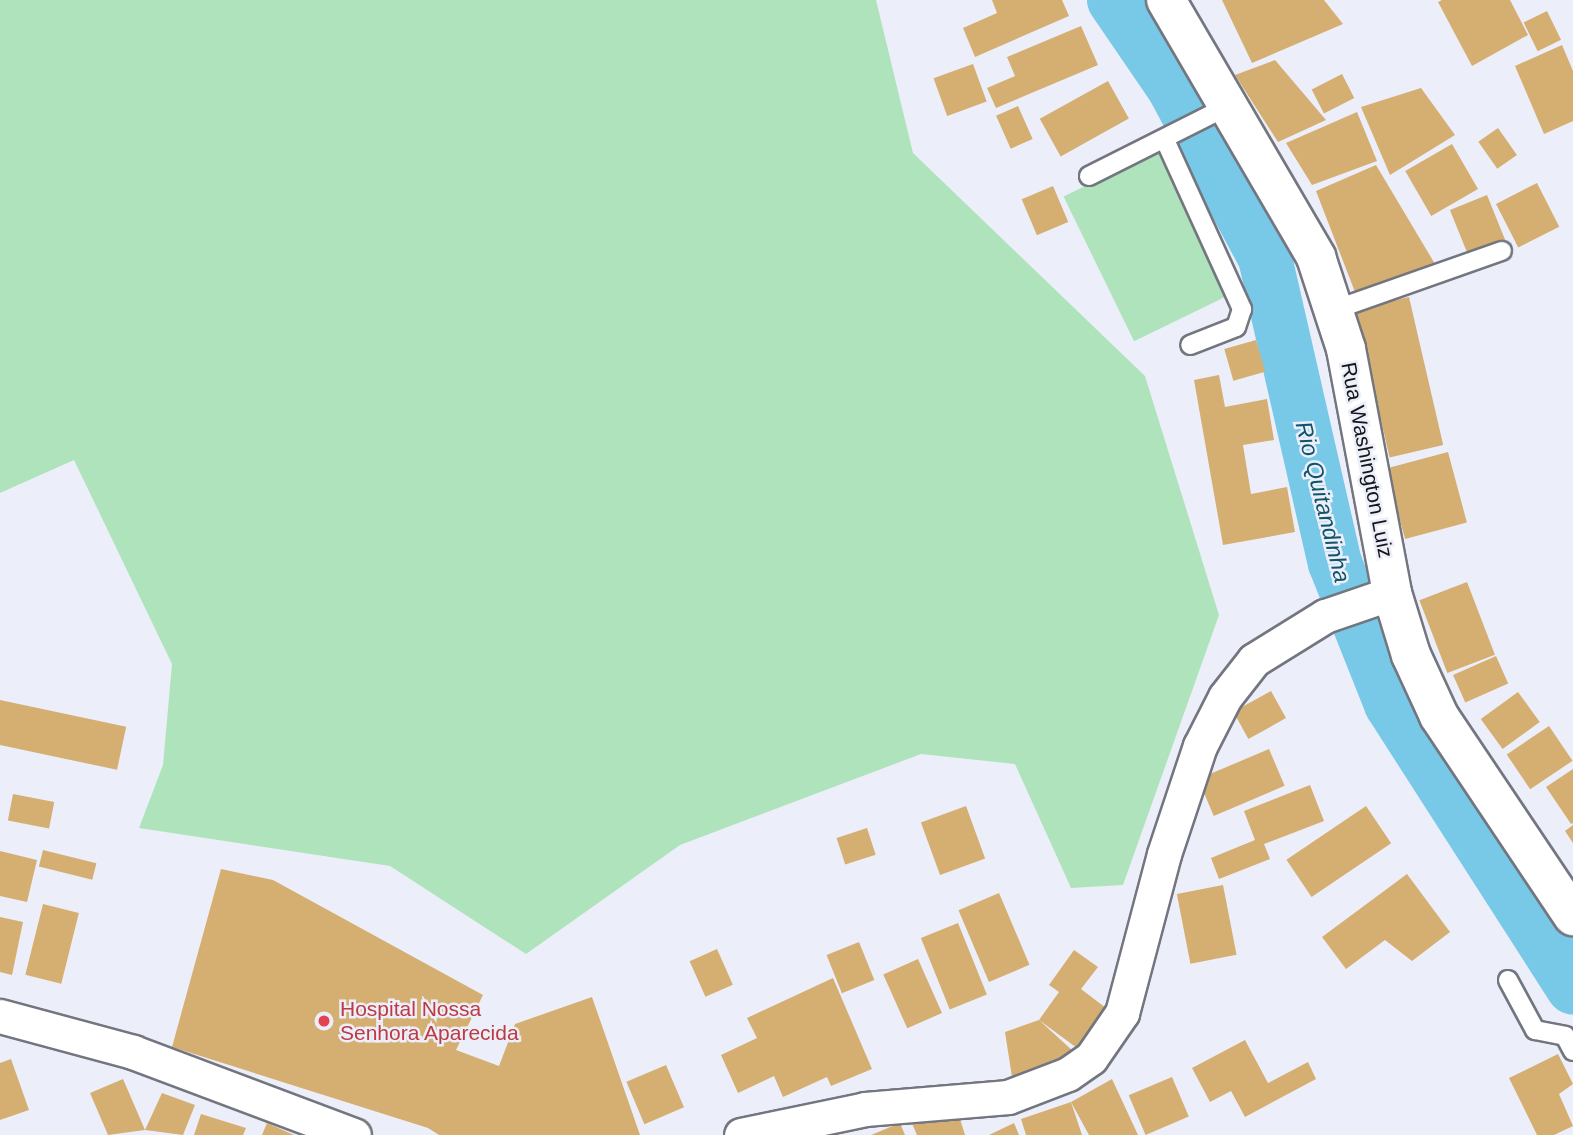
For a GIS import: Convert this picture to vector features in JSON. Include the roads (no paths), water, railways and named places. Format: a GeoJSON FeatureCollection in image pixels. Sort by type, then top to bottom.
{"type":"FeatureCollection","features":[{"type":"Feature","properties":{"kind":"main road","name":"Rua Washington Luiz"},"geometry":{"type":"LineString","coordinates":[[1166,0],[1230,105],[1316,257],[1334,310],[1357,395],[1392,593],[1411,655],[1439,716],[1573,916]]}},
{"type":"Feature","properties":{"kind":"street"},"geometry":{"type":"LineString","coordinates":[[741,1135],[864,1109],[1008,1097],[1068,1074],[1091,1058],[1122,1013],[1164,854],[1200,746],[1225,697],[1254,660],[1325,616],[1392,593]]}},
{"type":"Feature","properties":{"kind":"street"},"geometry":{"type":"LineString","coordinates":[[0,1016],[133,1052],[354,1135]]}},
{"type":"Feature","properties":{"kind":"lane"},"geometry":{"type":"LineString","coordinates":[[1089,176],[1230,105]]}},
{"type":"Feature","properties":{"kind":"lane"},"geometry":{"type":"LineString","coordinates":[[1165,140],[1242,309],[1236,327],[1191,345]]}},
{"type":"Feature","properties":{"kind":"lane"},"geometry":{"type":"LineString","coordinates":[[1334,310],[1502,250]]}},
{"type":"Feature","properties":{"kind":"lane"},"geometry":{"type":"LineString","coordinates":[[1508,980],[1535,1030],[1570,1040]]}},
{"type":"Feature","properties":{"kind":"waterway","name":"Rio Quitandinha"},"geometry":{"type":"LineString","coordinates":[[1114,0],[1174,88],[1265,258],[1335,563],[1391,704],[1573,988]]}},
{"type":"Feature","properties":{"kind":"place","name":"Hospital Nossa Senhora Aparecida"},"geometry":{"type":"Point","coordinates":[324,1021]}}]}
